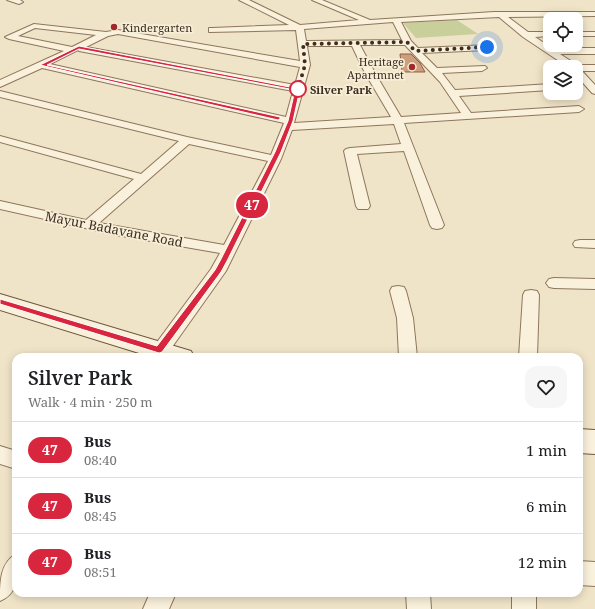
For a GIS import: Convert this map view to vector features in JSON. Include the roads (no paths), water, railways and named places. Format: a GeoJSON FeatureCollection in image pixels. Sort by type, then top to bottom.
{"type":"FeatureCollection","features":[{"type":"Feature","properties":{"kind":"street"},"geometry":{"type":"LineString","coordinates":[[243,0],[300,44]]}},
{"type":"Feature","properties":{"kind":"street"},"geometry":{"type":"LineString","coordinates":[[316,0],[371,22]]}},
{"type":"Feature","properties":{"kind":"street"},"geometry":{"type":"LineString","coordinates":[[212,30],[300,44],[371,22],[501,15],[554,10],[595,14]]}},
{"type":"Feature","properties":{"kind":"street"},"geometry":{"type":"LineString","coordinates":[[501,15],[543,46]]}},
{"type":"Feature","properties":{"kind":"street"},"geometry":{"type":"LineString","coordinates":[[396,20],[407,42],[452,92],[468,116]]}},
{"type":"Feature","properties":{"kind":"street"},"geometry":{"type":"LineString","coordinates":[[298,89],[9,37],[34,26],[106,34],[124,32],[300,44],[407,42]]}},
{"type":"Feature","properties":{"kind":"street"},"geometry":{"type":"LineString","coordinates":[[0,84],[106,34]]}},
{"type":"Feature","properties":{"kind":"street"},"geometry":{"type":"LineString","coordinates":[[526,35],[543,34]]}},
{"type":"Feature","properties":{"kind":"street"},"geometry":{"type":"LineString","coordinates":[[583,34],[595,34]]}},
{"type":"Feature","properties":{"kind":"street"},"geometry":{"type":"LineString","coordinates":[[355,43],[370,73],[398,120],[437,225]]}},
{"type":"Feature","properties":{"kind":"street"},"geometry":{"type":"LineString","coordinates":[[158,353],[218,271],[275,159],[289,124],[298,89],[300,44]]}},
{"type":"Feature","properties":{"kind":"street"},"geometry":{"type":"LineString","coordinates":[[415,51],[487,47]]}},
{"type":"Feature","properties":{"kind":"street"},"geometry":{"type":"LineString","coordinates":[[583,51],[595,51]]}},
{"type":"Feature","properties":{"kind":"street"},"geometry":{"type":"LineString","coordinates":[[551,52],[563,60]]}},
{"type":"Feature","properties":{"kind":"street"},"geometry":{"type":"LineString","coordinates":[[43,65],[289,124],[398,120],[579,109]]}},
{"type":"Feature","properties":{"kind":"street"},"geometry":{"type":"LineString","coordinates":[[434,71],[482,68]]}},
{"type":"Feature","properties":{"kind":"street"},"geometry":{"type":"LineString","coordinates":[[583,68],[595,68]]}},
{"type":"Feature","properties":{"kind":"street"},"geometry":{"type":"LineString","coordinates":[[583,77],[595,91]]}},
{"type":"Feature","properties":{"kind":"street"},"geometry":{"type":"LineString","coordinates":[[452,92],[543,86]]}},
{"type":"Feature","properties":{"kind":"street"},"geometry":{"type":"LineString","coordinates":[[0,94],[187,140],[275,159]]}},
{"type":"Feature","properties":{"kind":"street"},"geometry":{"type":"LineString","coordinates":[[0,139],[143,178]]}},
{"type":"Feature","properties":{"kind":"street"},"geometry":{"type":"LineString","coordinates":[[88,225],[187,140]]}},
{"type":"Feature","properties":{"kind":"street"},"geometry":{"type":"LineString","coordinates":[[363,206],[350,151],[408,146]]}},
{"type":"Feature","properties":{"kind":"street","name":"Mayur Badavane Road"},"geometry":{"type":"LineString","coordinates":[[0,205],[116,231],[229,250]]}},
{"type":"Feature","properties":{"kind":"street"},"geometry":{"type":"LineString","coordinates":[[580,244],[595,244]]}},
{"type":"Feature","properties":{"kind":"street"},"geometry":{"type":"LineString","coordinates":[[554,283],[595,284]]}},
{"type":"Feature","properties":{"kind":"street"},"geometry":{"type":"LineString","coordinates":[[398,291],[405,318],[408,353]]}},
{"type":"Feature","properties":{"kind":"street"},"geometry":{"type":"LineString","coordinates":[[528,353],[531,295]]}},
{"type":"Feature","properties":{"kind":"street"},"geometry":{"type":"LineString","coordinates":[[0,302],[154,353]]}},
{"type":"Feature","properties":{"kind":"street"},"geometry":{"type":"LineString","coordinates":[[583,441],[595,442]]}},
{"type":"Feature","properties":{"kind":"street"},"geometry":{"type":"LineString","coordinates":[[0,455],[12,459]]}},
{"type":"Feature","properties":{"kind":"street"},"geometry":{"type":"LineString","coordinates":[[0,589],[12,572]]}},
{"type":"Feature","properties":{"kind":"street"},"geometry":{"type":"LineString","coordinates":[[583,573],[595,574]]}},
{"type":"Feature","properties":{"kind":"street"},"geometry":{"type":"LineString","coordinates":[[155,609],[162,597]]}},
{"type":"Feature","properties":{"kind":"street"},"geometry":{"type":"LineString","coordinates":[[418,597],[419,609]]}},
{"type":"Feature","properties":{"kind":"street"},"geometry":{"type":"LineString","coordinates":[[524,597],[524,609]]}},
{"type":"Feature","properties":{"kind":"place","name":"Kindergarten"},"geometry":{"type":"Point","coordinates":[114,27]}},
{"type":"Feature","properties":{"kind":"place","name":"Heritage Apartmnet"},"geometry":{"type":"Point","coordinates":[412,67]}},
{"type":"Feature","properties":{"kind":"place","name":"Silver Park"},"geometry":{"type":"Point","coordinates":[298,89]}}]}
